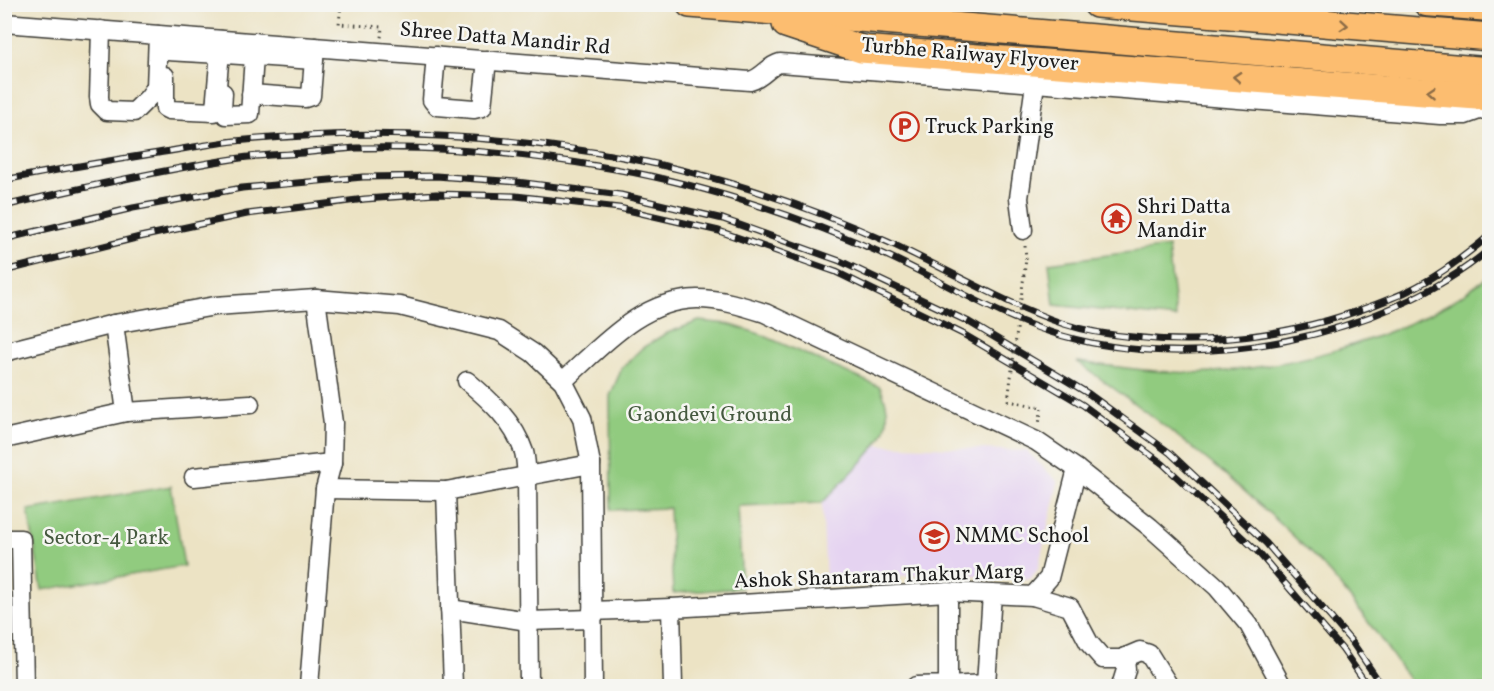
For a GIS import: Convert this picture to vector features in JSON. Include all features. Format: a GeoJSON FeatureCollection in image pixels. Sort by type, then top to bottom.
{"type":"FeatureCollection","features":[{"type":"Feature","properties":{"kind":"highway"},"geometry":{"type":"LineString","coordinates":[[690,4],[739,9]]}},
{"type":"Feature","properties":{"kind":"highway"},"geometry":{"type":"LineString","coordinates":[[799,14],[833,4]]}},
{"type":"Feature","properties":{"kind":"highway"},"geometry":{"type":"LineString","coordinates":[[866,4],[1490,57]]}},
{"type":"Feature","properties":{"kind":"highway"},"geometry":{"type":"LineString","coordinates":[[1097,4],[1490,37]]}},
{"type":"Feature","properties":{"kind":"highway","name":"Turbhe Railway Flyover"},"geometry":{"type":"LineString","coordinates":[[739,9],[1490,71]]}},
{"type":"Feature","properties":{"kind":"highway","name":"Turbhe Railway Flyover"},"geometry":{"type":"LineString","coordinates":[[739,9],[861,49],[1490,97]]}},
{"type":"Feature","properties":{"kind":"main road"},"geometry":{"type":"LineString","coordinates":[[1426,4],[1490,9]]}},
{"type":"Feature","properties":{"kind":"street","name":"Shree Datta Mandir Rd"},"geometry":{"type":"LineString","coordinates":[[4,23],[101,30],[223,47],[315,54],[436,56],[750,81],[759,79],[774,64],[780,63],[1035,84]]}},
{"type":"Feature","properties":{"kind":"street"},"geometry":{"type":"LineString","coordinates":[[101,30],[99,97],[100,104],[107,111],[134,112],[153,93],[164,40]]}},
{"type":"Feature","properties":{"kind":"street"},"geometry":{"type":"LineString","coordinates":[[164,40],[164,101],[165,108],[169,110],[210,113],[215,109],[223,47]]}},
{"type":"Feature","properties":{"kind":"street"},"geometry":{"type":"LineString","coordinates":[[223,47],[222,109],[226,115],[250,114],[254,49]]}},
{"type":"Feature","properties":{"kind":"street"},"geometry":{"type":"LineString","coordinates":[[251,94],[311,96],[315,54]]}},
{"type":"Feature","properties":{"kind":"street"},"geometry":{"type":"LineString","coordinates":[[436,56],[432,100],[437,106],[482,107],[487,60]]}},
{"type":"Feature","properties":{"kind":"street"},"geometry":{"type":"LineString","coordinates":[[1023,230],[1019,198],[1035,84],[1440,115],[1465,115],[1490,106]]}},
{"type":"Feature","properties":{"kind":"street"},"geometry":{"type":"LineString","coordinates":[[309,687],[325,489],[332,463],[333,423],[316,299]]}},
{"type":"Feature","properties":{"kind":"street"},"geometry":{"type":"LineString","coordinates":[[4,352],[114,324],[215,306],[316,299],[400,306],[499,331],[534,353],[563,381],[582,418],[591,464],[593,687]]}},
{"type":"Feature","properties":{"kind":"street"},"geometry":{"type":"LineString","coordinates":[[563,381],[625,325],[661,305],[697,299],[731,303],[765,313],[1036,441],[1077,469],[1150,527],[1217,586],[1249,625],[1282,687]]}},
{"type":"Feature","properties":{"kind":"street"},"geometry":{"type":"LineString","coordinates":[[114,324],[126,412]]}},
{"type":"Feature","properties":{"kind":"street"},"geometry":{"type":"LineString","coordinates":[[467,381],[490,400],[508,422],[524,452],[527,476],[528,687]]}},
{"type":"Feature","properties":{"kind":"street"},"geometry":{"type":"LineString","coordinates":[[4,439],[126,412],[250,404]]}},
{"type":"Feature","properties":{"kind":"street"},"geometry":{"type":"LineString","coordinates":[[194,477],[332,463]]}},
{"type":"Feature","properties":{"kind":"street"},"geometry":{"type":"LineString","coordinates":[[325,489],[446,491],[591,464]]}},
{"type":"Feature","properties":{"kind":"street","name":"Ashok Shantaram Thakur Marg"},"geometry":{"type":"LineString","coordinates":[[450,609],[528,621],[671,608],[948,592],[1033,596],[1049,578],[1077,469]]}},
{"type":"Feature","properties":{"kind":"street"},"geometry":{"type":"LineString","coordinates":[[446,491],[453,687]]}},
{"type":"Feature","properties":{"kind":"street"},"geometry":{"type":"LineString","coordinates":[[4,539],[21,539],[24,687]]}},
{"type":"Feature","properties":{"kind":"street"},"geometry":{"type":"LineString","coordinates":[[948,592],[948,686]]}},
{"type":"Feature","properties":{"kind":"street"},"geometry":{"type":"LineString","coordinates":[[916,687],[986,684],[992,594]]}},
{"type":"Feature","properties":{"kind":"street"},"geometry":{"type":"LineString","coordinates":[[1033,596],[1070,607],[1089,643],[1103,659],[1125,657],[1140,651],[1149,654],[1168,687]]}},
{"type":"Feature","properties":{"kind":"street"},"geometry":{"type":"LineString","coordinates":[[671,608],[673,687]]}},
{"type":"Feature","properties":{"kind":"street"},"geometry":{"type":"LineString","coordinates":[[1121,687],[1126,670],[1125,657]]}},
{"type":"Feature","properties":{"kind":"path"},"geometry":{"type":"LineString","coordinates":[[341,4],[339,24],[382,27]]}},
{"type":"Feature","properties":{"kind":"path"},"geometry":{"type":"LineString","coordinates":[[1026,259],[1008,401],[1042,407]]}},
{"type":"Feature","properties":{"kind":"shaded area","name":"NMMC School"},"geometry":{"type":"Polygon","coordinates":[[[878,445],[1027,451],[1058,482],[1038,569],[1030,579],[945,573],[826,581],[822,504],[878,445]]]}},
{"type":"Feature","properties":{"kind":"green space"},"geometry":{"type":"Polygon","coordinates":[[[1168,247],[1176,318],[1054,305],[1049,263],[1168,247]]]}},
{"type":"Feature","properties":{"kind":"green space"},"geometry":{"type":"Polygon","coordinates":[[[1489,276],[1489,686],[1414,686],[1323,566],[1266,510],[1205,458],[1077,362],[1196,373],[1243,369],[1304,358],[1364,341],[1421,318],[1453,301],[1489,276]]]}},
{"type":"Feature","properties":{"kind":"green space","name":"Gaondevi Ground"},"geometry":{"type":"Polygon","coordinates":[[[699,321],[728,324],[760,334],[880,387],[885,399],[887,421],[885,430],[874,448],[822,503],[738,506],[742,588],[673,593],[669,508],[611,510],[610,396],[622,368],[642,348],[665,334],[699,321]]]}},
{"type":"Feature","properties":{"kind":"green space","name":"Sector-4 Park"},"geometry":{"type":"Polygon","coordinates":[[[171,486],[184,566],[42,590],[28,510],[171,486]]]}},
{"type":"Feature","properties":{"kind":"railway"},"geometry":{"type":"LineString","coordinates":[[4,180],[206,145],[280,137],[417,135],[554,146],[673,168],[746,188],[854,227],[1041,316],[1081,329],[1107,334],[1166,340],[1199,340],[1265,334],[1297,328],[1361,310],[1431,279],[1490,235]]}},
{"type":"Feature","properties":{"kind":"railway"},"geometry":{"type":"LineString","coordinates":[[4,206],[147,174],[250,157],[350,148],[447,149],[538,157],[633,172],[744,201],[852,240],[908,265],[1017,320],[1063,336],[1116,347],[1171,351],[1229,349],[1287,340],[1343,326],[1397,306],[1446,280],[1490,249]]}},
{"type":"Feature","properties":{"kind":"railway"},"geometry":{"type":"LineString","coordinates":[[4,239],[133,208],[242,188],[363,177],[436,176],[517,182],[621,195],[723,219],[840,261],[969,322],[1089,394],[1170,453],[1266,543],[1352,642],[1382,686]]}},
{"type":"Feature","properties":{"kind":"railway"},"geometry":{"type":"LineString","coordinates":[[4,271],[140,237],[247,214],[365,199],[436,194],[516,196],[619,208],[719,231],[836,272],[963,334],[1083,405],[1163,464],[1257,551],[1342,649],[1368,686]]}},
{"type":"Feature","properties":{"kind":"place","name":"Truck Parking"},"geometry":{"type":"Point","coordinates":[904,127]}},
{"type":"Feature","properties":{"kind":"place","name":"Shri Datta Mandir"},"geometry":{"type":"Point","coordinates":[1116,219]}},
{"type":"Feature","properties":{"kind":"place","name":"NMMC School"},"geometry":{"type":"Point","coordinates":[934,536]}}]}
